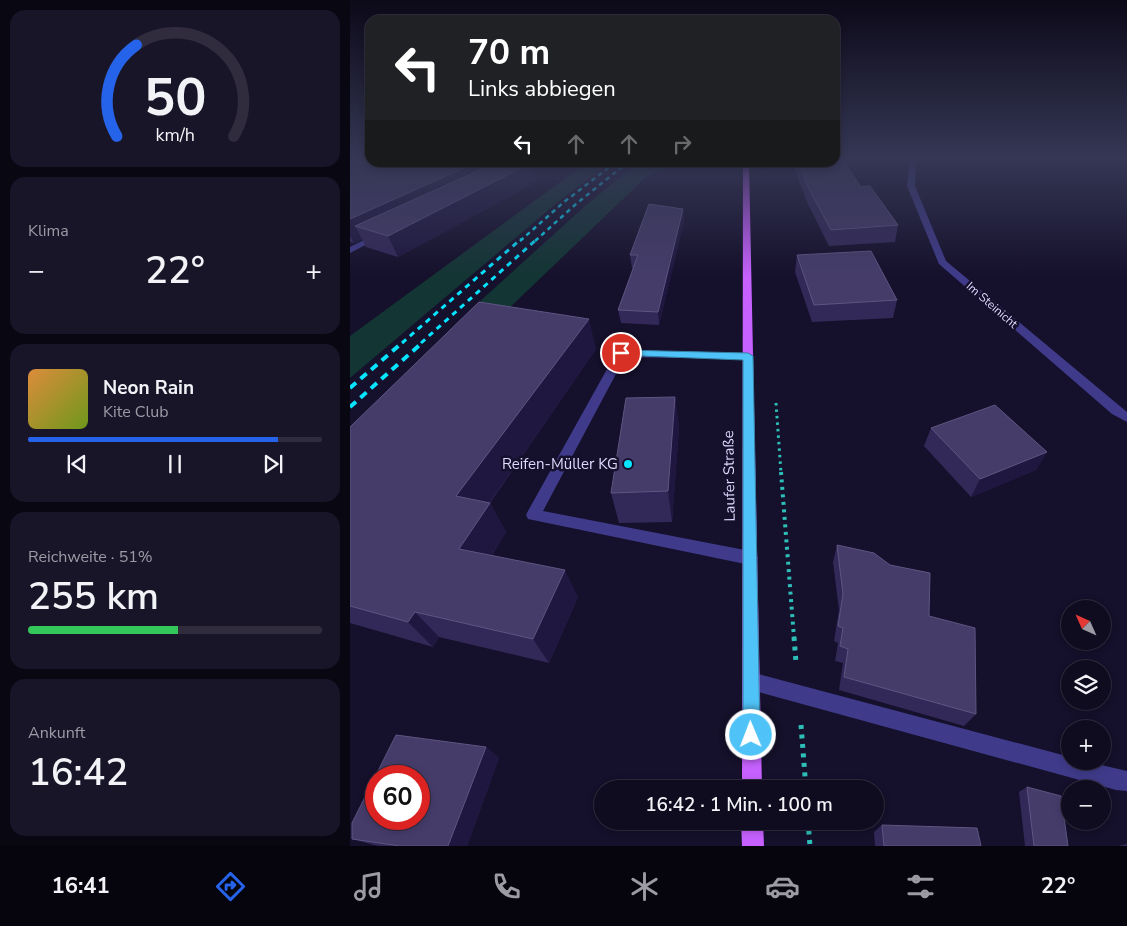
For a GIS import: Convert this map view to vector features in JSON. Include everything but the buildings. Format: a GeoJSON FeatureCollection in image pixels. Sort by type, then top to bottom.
{"type":"FeatureCollection","features":[{"type":"Feature","properties":{"kind":"main road","name":"Laufer Straße"},"geometry":{"type":"LineString","coordinates":[[746,198],[752,780]]}},
{"type":"Feature","properties":{"kind":"main road"},"geometry":{"type":"LineString","coordinates":[[752,830],[753,846]]}},
{"type":"Feature","properties":{"kind":"street","name":"Im Steinicht"},"geometry":{"type":"LineString","coordinates":[[916,198],[942,262],[1116,412],[1127,418]]}},
{"type":"Feature","properties":{"kind":"street"},"geometry":{"type":"LineString","coordinates":[[350,250],[385,233]]}},
{"type":"Feature","properties":{"kind":"street"},"geometry":{"type":"LineString","coordinates":[[748,356],[621,353],[533,515],[750,558]]}},
{"type":"Feature","properties":{"kind":"street"},"geometry":{"type":"LineString","coordinates":[[751,681],[1116,780],[1127,781]]}},
{"type":"Feature","properties":{"kind":"path"},"geometry":{"type":"LineString","coordinates":[[776,401],[805,780]]}},
{"type":"Feature","properties":{"kind":"path"},"geometry":{"type":"LineString","coordinates":[[809,830],[810,846]]}},
{"type":"Feature","properties":{"kind":"green space"},"geometry":{"type":"Polygon","coordinates":[[[538,198],[563,198],[350,378],[350,336],[538,198]]]}},
{"type":"Feature","properties":{"kind":"green space"},"geometry":{"type":"Polygon","coordinates":[[[594,198],[624,198],[499,318],[467,313],[594,198]]]}},
{"type":"Feature","properties":{"kind":"railway"},"geometry":{"type":"LineString","coordinates":[[520,241],[569,198]]}},
{"type":"Feature","properties":{"kind":"railway"},"geometry":{"type":"LineString","coordinates":[[535,241],[583,198]]}},
{"type":"Feature","properties":{"kind":"railway"},"geometry":{"type":"LineString","coordinates":[[402,343],[521,239]]}},
{"type":"Feature","properties":{"kind":"railway"},"geometry":{"type":"LineString","coordinates":[[421,343],[537,239]]}},
{"type":"Feature","properties":{"kind":"railway"},"geometry":{"type":"LineString","coordinates":[[350,388],[403,342]]}},
{"type":"Feature","properties":{"kind":"railway"},"geometry":{"type":"LineString","coordinates":[[350,407],[423,342]]}},
{"type":"Feature","properties":{"kind":"place","name":"Reifen-Müller KG"},"geometry":{"type":"Point","coordinates":[628,464]}},
{"type":"Feature","properties":{"kind":"route"},"geometry":{"type":"LineString","coordinates":[[621,353],[748,356],[751,735]]}}]}
